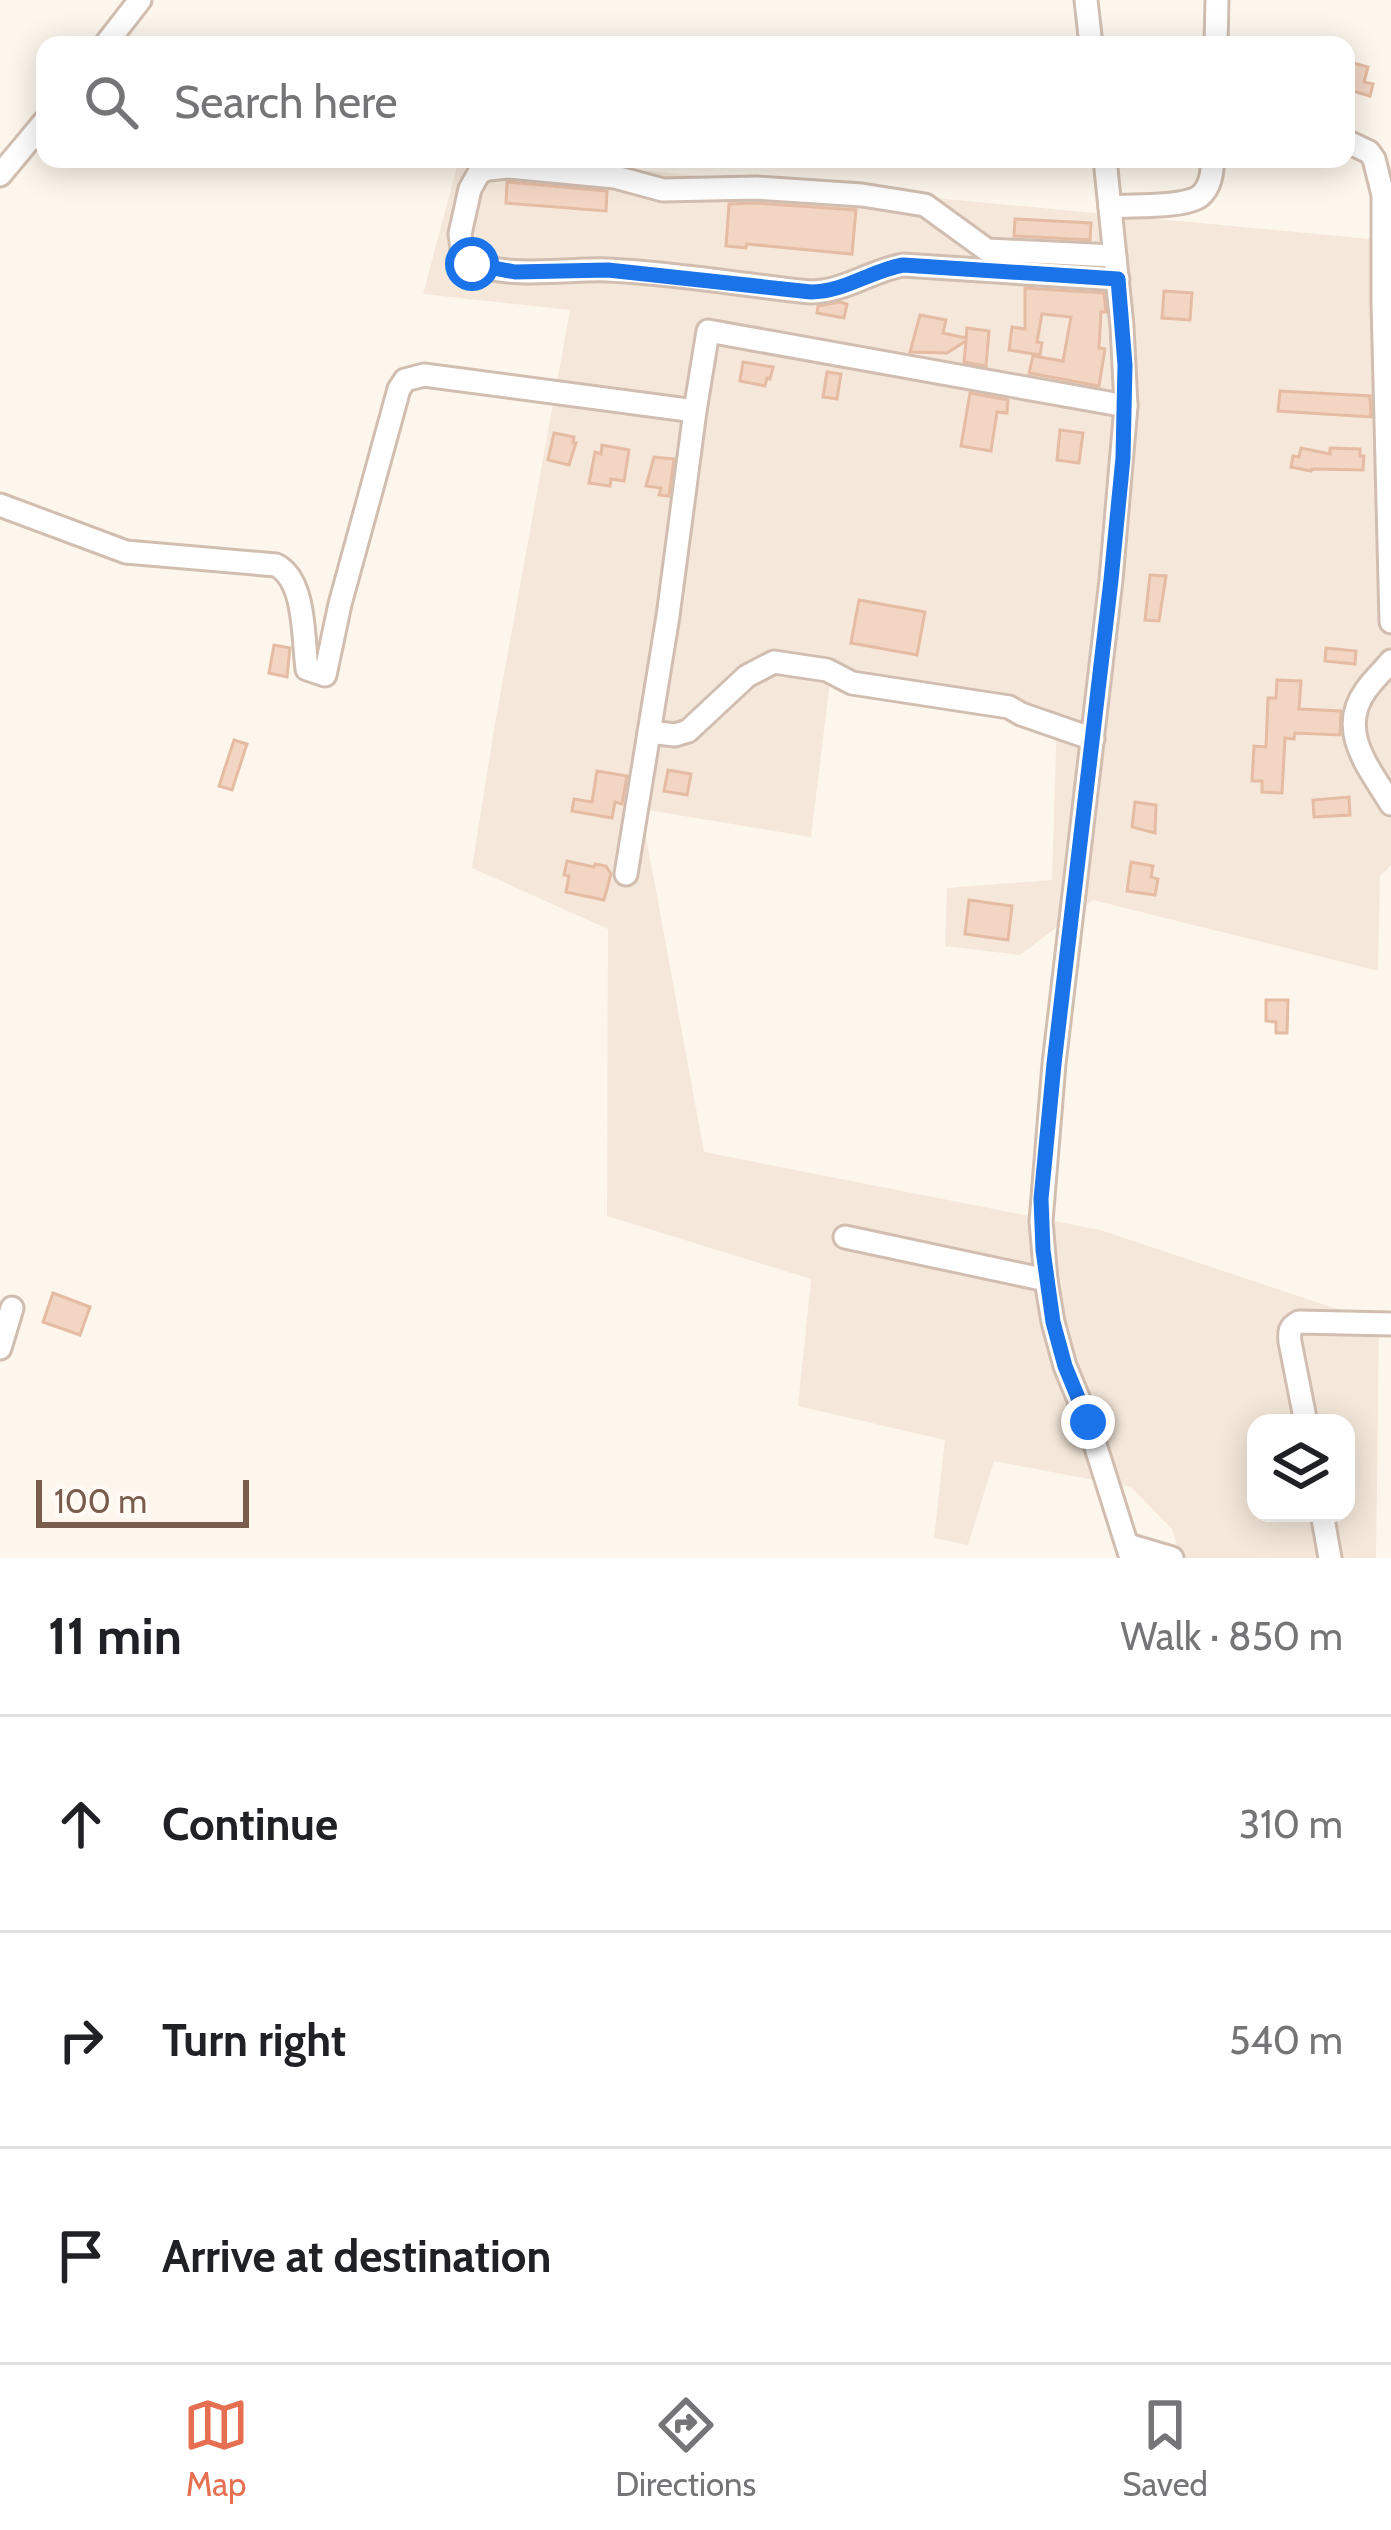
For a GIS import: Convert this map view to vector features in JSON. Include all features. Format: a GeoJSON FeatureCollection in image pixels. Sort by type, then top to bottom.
{"type":"FeatureCollection","features":[{"type":"Feature","properties":{"kind":"street"},"geometry":{"type":"LineString","coordinates":[[112,36],[140,0]]}},
{"type":"Feature","properties":{"kind":"street"},"geometry":{"type":"LineString","coordinates":[[1086,0],[1090,36]]}},
{"type":"Feature","properties":{"kind":"street"},"geometry":{"type":"LineString","coordinates":[[1216,36],[1217,0]]}},
{"type":"Feature","properties":{"kind":"street"},"geometry":{"type":"LineString","coordinates":[[0,175],[36,132]]}},
{"type":"Feature","properties":{"kind":"street"},"geometry":{"type":"LineString","coordinates":[[1355,145],[1374,159],[1383,195],[1391,622]]}},
{"type":"Feature","properties":{"kind":"street"},"geometry":{"type":"LineString","coordinates":[[498,168],[479,173],[470,189],[460,234],[463,256],[472,264],[515,272],[608,270],[811,292],[836,291],[903,265],[1118,279]]}},
{"type":"Feature","properties":{"kind":"street"},"geometry":{"type":"LineString","coordinates":[[519,168],[615,177],[663,190],[756,188],[883,199],[931,208],[987,250],[1115,256]]}},
{"type":"Feature","properties":{"kind":"street"},"geometry":{"type":"LineString","coordinates":[[1106,168],[1126,406],[1041,1221],[1046,1280],[1065,1366],[1130,1552],[1172,1558]]}},
{"type":"Feature","properties":{"kind":"street"},"geometry":{"type":"LineString","coordinates":[[1110,207],[1198,198],[1210,181],[1212,168]]}},
{"type":"Feature","properties":{"kind":"street"},"geometry":{"type":"LineString","coordinates":[[626,874],[709,330],[1126,406]]}},
{"type":"Feature","properties":{"kind":"street"},"geometry":{"type":"LineString","coordinates":[[0,505],[126,552],[285,570],[297,590],[307,669],[325,675],[340,604],[405,380],[424,375],[695,411]]}},
{"type":"Feature","properties":{"kind":"street"},"geometry":{"type":"LineString","coordinates":[[1391,661],[1363,693],[1354,727],[1365,765],[1391,804]]}},
{"type":"Feature","properties":{"kind":"street"},"geometry":{"type":"LineString","coordinates":[[650,731],[675,735],[688,731],[747,676],[768,663],[781,662],[827,670],[852,683],[1009,706],[1093,739]]}},
{"type":"Feature","properties":{"kind":"street"},"geometry":{"type":"LineString","coordinates":[[845,1237],[1046,1280]]}},
{"type":"Feature","properties":{"kind":"street"},"geometry":{"type":"LineString","coordinates":[[0,1348],[12,1308]]}},
{"type":"Feature","properties":{"kind":"street"},"geometry":{"type":"LineString","coordinates":[[1304,1414],[1290,1342],[1293,1324],[1391,1324]]}},
{"type":"Feature","properties":{"kind":"street"},"geometry":{"type":"LineString","coordinates":[[1324,1522],[1330,1558]]}},
{"type":"Feature","properties":{"kind":"shaded area"},"geometry":{"type":"Polygon","coordinates":[[[457,168],[618,168],[1391,241],[1391,865],[1380,876],[1378,971],[1093,900],[1020,955],[945,946],[947,888],[1052,880],[1057,717],[830,682],[811,837],[641,809],[704,1152],[1100,1230],[1379,1323],[1376,1558],[1181,1558],[1172,1529],[1131,1487],[994,1461],[968,1545],[934,1538],[945,1440],[798,1406],[811,1279],[607,1216],[608,929],[472,868],[570,310],[423,294],[457,168]]]}},
{"type":"Feature","properties":{"kind":"building"},"geometry":{"type":"Polygon","coordinates":[[[1355,63],[1368,67],[1364,82],[1373,84],[1370,96],[1355,92],[1355,63]]]}},
{"type":"Feature","properties":{"kind":"building"},"geometry":{"type":"Polygon","coordinates":[[[507,182],[607,191],[606,211],[506,203],[507,182]]]}},
{"type":"Feature","properties":{"kind":"building"},"geometry":{"type":"Polygon","coordinates":[[[729,204],[856,210],[852,254],[726,246],[729,204]]]}},
{"type":"Feature","properties":{"kind":"building"},"geometry":{"type":"Polygon","coordinates":[[[1015,219],[1091,223],[1090,240],[1014,236],[1015,219]]]}},
{"type":"Feature","properties":{"kind":"building"},"geometry":{"type":"Polygon","coordinates":[[[1025,288],[1104,293],[1106,312],[1101,312],[1099,348],[1105,349],[1099,386],[1029,373],[1033,356],[1063,361],[1071,317],[1042,314],[1037,342],[1042,343],[1040,355],[1009,350],[1012,327],[1025,329],[1025,288]]]}},
{"type":"Feature","properties":{"kind":"building"},"geometry":{"type":"Polygon","coordinates":[[[1164,291],[1192,293],[1190,320],[1162,318],[1164,291]]]}},
{"type":"Feature","properties":{"kind":"building"},"geometry":{"type":"Polygon","coordinates":[[[847,304],[844,318],[817,313],[818,306],[847,304]]]}},
{"type":"Feature","properties":{"kind":"building"},"geometry":{"type":"Polygon","coordinates":[[[920,315],[946,320],[943,333],[966,338],[967,328],[989,331],[986,366],[964,362],[966,341],[947,353],[910,352],[920,315]]]}},
{"type":"Feature","properties":{"kind":"building"},"geometry":{"type":"Polygon","coordinates":[[[743,362],[773,367],[765,386],[740,381],[743,362]]]}},
{"type":"Feature","properties":{"kind":"building"},"geometry":{"type":"Polygon","coordinates":[[[827,372],[841,374],[837,399],[823,397],[827,372]]]}},
{"type":"Feature","properties":{"kind":"building"},"geometry":{"type":"Polygon","coordinates":[[[1280,391],[1370,396],[1371,417],[1278,411],[1280,391]]]}},
{"type":"Feature","properties":{"kind":"building"},"geometry":{"type":"Polygon","coordinates":[[[970,393],[1008,400],[1007,413],[997,412],[991,451],[961,446],[970,393]]]}},
{"type":"Feature","properties":{"kind":"building"},"geometry":{"type":"Polygon","coordinates":[[[1060,430],[1083,433],[1079,463],[1057,460],[1060,430]]]}},
{"type":"Feature","properties":{"kind":"building"},"geometry":{"type":"Polygon","coordinates":[[[554,433],[574,437],[569,465],[548,460],[554,433]]]}},
{"type":"Feature","properties":{"kind":"building"},"geometry":{"type":"Polygon","coordinates":[[[602,445],[629,450],[624,481],[611,479],[610,486],[589,483],[595,452],[601,454],[602,445]]]}},
{"type":"Feature","properties":{"kind":"building"},"geometry":{"type":"Polygon","coordinates":[[[1301,448],[1330,454],[1330,448],[1360,449],[1363,470],[1291,467],[1301,448]]]}},
{"type":"Feature","properties":{"kind":"building"},"geometry":{"type":"Polygon","coordinates":[[[654,457],[674,459],[669,496],[659,495],[661,488],[646,486],[654,457]]]}},
{"type":"Feature","properties":{"kind":"building"},"geometry":{"type":"Polygon","coordinates":[[[1150,575],[1166,576],[1159,621],[1145,620],[1150,575]]]}},
{"type":"Feature","properties":{"kind":"building"},"geometry":{"type":"Polygon","coordinates":[[[859,600],[925,612],[917,655],[851,643],[859,600]]]}},
{"type":"Feature","properties":{"kind":"building"},"geometry":{"type":"Polygon","coordinates":[[[274,645],[290,648],[287,677],[269,673],[274,645]]]}},
{"type":"Feature","properties":{"kind":"building"},"geometry":{"type":"Polygon","coordinates":[[[1326,648],[1356,651],[1355,664],[1325,661],[1326,648]]]}},
{"type":"Feature","properties":{"kind":"building"},"geometry":{"type":"Polygon","coordinates":[[[1277,680],[1301,681],[1299,709],[1341,711],[1340,735],[1295,733],[1294,739],[1285,738],[1282,793],[1262,792],[1262,781],[1252,781],[1254,746],[1266,747],[1268,698],[1276,698],[1277,680]]]}},
{"type":"Feature","properties":{"kind":"building"},"geometry":{"type":"Polygon","coordinates":[[[234,740],[247,744],[232,790],[219,786],[234,740]]]}},
{"type":"Feature","properties":{"kind":"building"},"geometry":{"type":"Polygon","coordinates":[[[668,770],[691,774],[687,795],[664,791],[668,770]]]}},
{"type":"Feature","properties":{"kind":"building"},"geometry":{"type":"Polygon","coordinates":[[[597,771],[627,776],[622,804],[615,802],[612,818],[572,811],[574,799],[592,802],[597,771]]]}},
{"type":"Feature","properties":{"kind":"building"},"geometry":{"type":"Polygon","coordinates":[[[1349,797],[1350,815],[1314,817],[1313,800],[1349,797]]]}},
{"type":"Feature","properties":{"kind":"building"},"geometry":{"type":"Polygon","coordinates":[[[1135,802],[1156,805],[1155,833],[1132,827],[1135,802]]]}},
{"type":"Feature","properties":{"kind":"building"},"geometry":{"type":"Polygon","coordinates":[[[567,861],[606,866],[611,874],[604,900],[566,892],[567,861]]]}},
{"type":"Feature","properties":{"kind":"building"},"geometry":{"type":"Polygon","coordinates":[[[1131,862],[1153,866],[1151,877],[1158,879],[1155,895],[1127,891],[1131,862]]]}},
{"type":"Feature","properties":{"kind":"building"},"geometry":{"type":"Polygon","coordinates":[[[969,900],[1012,906],[1008,940],[965,934],[969,900]]]}},
{"type":"Feature","properties":{"kind":"building"},"geometry":{"type":"Polygon","coordinates":[[[1266,1000],[1288,1000],[1287,1033],[1276,1033],[1276,1022],[1266,1021],[1266,1000]]]}},
{"type":"Feature","properties":{"kind":"building"},"geometry":{"type":"Polygon","coordinates":[[[53,1293],[90,1307],[80,1335],[43,1322],[53,1293]]]}},
{"type":"Feature","properties":{"kind":"route"},"geometry":{"type":"LineString","coordinates":[[472,264],[515,272],[608,270],[811,292],[836,291],[903,265],[1118,279],[1125,365],[1123,458],[1041,1199],[1053,1322],[1088,1422]]}}]}
